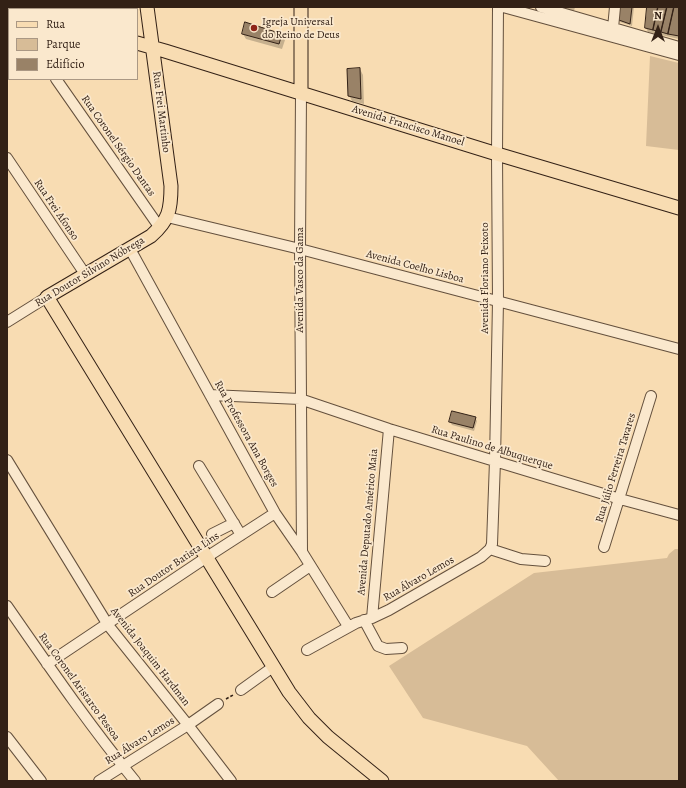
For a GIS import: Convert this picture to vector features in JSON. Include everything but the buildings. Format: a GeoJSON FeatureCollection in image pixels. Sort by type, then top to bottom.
{"type":"FeatureCollection","features":[{"type":"Feature","properties":{"kind":"main road","name":"Rua Frei Martinho"},"geometry":{"type":"LineString","coordinates":[[147,7],[171,186],[171,201],[164,222]]}},
{"type":"Feature","properties":{"kind":"main road","name":"Avenida Vasco da Gama"},"geometry":{"type":"LineString","coordinates":[[301,7],[301,93]]}},
{"type":"Feature","properties":{"kind":"main road","name":"Avenida Francisco Manoel"},"geometry":{"type":"LineString","coordinates":[[138,43],[496,154],[679,208]]}},
{"type":"Feature","properties":{"kind":"main road","name":"Rua Doutor Silvino Nóbrega"},"geometry":{"type":"LineString","coordinates":[[47,297],[151,236],[164,222]]}},
{"type":"Feature","properties":{"kind":"main road"},"geometry":{"type":"LineString","coordinates":[[47,297],[289,692],[309,718],[328,737],[364,768],[382,781]]}},
{"type":"Feature","properties":{"kind":"street","name":"Avenida Floriano Peixoto"},"geometry":{"type":"LineString","coordinates":[[490,549],[493,536],[498,301],[496,154],[498,7]]}},
{"type":"Feature","properties":{"kind":"street"},"geometry":{"type":"LineString","coordinates":[[503,7],[530,10],[679,54]]}},
{"type":"Feature","properties":{"kind":"street"},"geometry":{"type":"LineString","coordinates":[[541,7],[679,47]]}},
{"type":"Feature","properties":{"kind":"street"},"geometry":{"type":"LineString","coordinates":[[613,28],[615,7]]}},
{"type":"Feature","properties":{"kind":"street","name":"Rua Coronel Sérgio Dantas"},"geometry":{"type":"LineString","coordinates":[[57,80],[164,222]]}},
{"type":"Feature","properties":{"kind":"street","name":"Avenida Vasco da Gama"},"geometry":{"type":"LineString","coordinates":[[301,93],[300,399],[302,552]]}},
{"type":"Feature","properties":{"kind":"street","name":"Rua Frei Afonso"},"geometry":{"type":"LineString","coordinates":[[7,158],[85,274]]}},
{"type":"Feature","properties":{"kind":"street","name":"Avenida Coelho Lisboa"},"geometry":{"type":"LineString","coordinates":[[164,222],[300,249],[679,349]]}},
{"type":"Feature","properties":{"kind":"street","name":"Rua Professora Ana Borges"},"geometry":{"type":"LineString","coordinates":[[130,249],[276,513],[348,626]]}},
{"type":"Feature","properties":{"kind":"street","name":"Rua Doutor Silvino Nóbrega"},"geometry":{"type":"LineString","coordinates":[[7,322],[47,297]]}},
{"type":"Feature","properties":{"kind":"street","name":"Rua Paulino de Albuquerque"},"geometry":{"type":"LineString","coordinates":[[210,395],[300,399],[388,429],[620,499],[679,514]]}},
{"type":"Feature","properties":{"kind":"street","name":"Rua Júlio Ferreira Tavares"},"geometry":{"type":"LineString","coordinates":[[604,547],[651,396]]}},
{"type":"Feature","properties":{"kind":"street","name":"Avenida Deputado Américo Maia"},"geometry":{"type":"LineString","coordinates":[[368,619],[388,429]]}},
{"type":"Feature","properties":{"kind":"street","name":"Avenida Joaquim Hardman"},"geometry":{"type":"LineString","coordinates":[[7,460],[108,625],[231,781]]}},
{"type":"Feature","properties":{"kind":"street"},"geometry":{"type":"LineString","coordinates":[[199,466],[241,535]]}},
{"type":"Feature","properties":{"kind":"street","name":"Rua Doutor Batista Lins"},"geometry":{"type":"LineString","coordinates":[[47,664],[276,513]]}},
{"type":"Feature","properties":{"kind":"street"},"geometry":{"type":"LineString","coordinates":[[212,534],[234,523]]}},
{"type":"Feature","properties":{"kind":"street"},"geometry":{"type":"LineString","coordinates":[[490,549],[529,560],[545,561]]}},
{"type":"Feature","properties":{"kind":"street","name":"Rua Álvaro Lemos"},"geometry":{"type":"LineString","coordinates":[[307,650],[348,626],[389,610],[481,557],[490,549]]}},
{"type":"Feature","properties":{"kind":"street"},"geometry":{"type":"LineString","coordinates":[[272,592],[310,566]]}},
{"type":"Feature","properties":{"kind":"street","name":"Rua Coronel Aristarco Pessoa"},"geometry":{"type":"LineString","coordinates":[[7,606],[47,664],[134,781]]}},
{"type":"Feature","properties":{"kind":"street"},"geometry":{"type":"LineString","coordinates":[[368,619],[378,646],[386,649],[402,648]]}},
{"type":"Feature","properties":{"kind":"street"},"geometry":{"type":"LineString","coordinates":[[241,690],[273,667]]}},
{"type":"Feature","properties":{"kind":"street","name":"Rua Álvaro Lemos"},"geometry":{"type":"LineString","coordinates":[[99,781],[188,725],[218,704]]}},
{"type":"Feature","properties":{"kind":"street"},"geometry":{"type":"LineString","coordinates":[[7,737],[41,781]]}},
{"type":"Feature","properties":{"kind":"path"},"geometry":{"type":"LineString","coordinates":[[218,704],[241,690]]}},
{"type":"Feature","properties":{"kind":"green space"},"geometry":{"type":"Polygon","coordinates":[[[650,56],[679,63],[679,150],[646,146],[650,56]]]}},
{"type":"Feature","properties":{"kind":"green space"},"geometry":{"type":"Polygon","coordinates":[[[675,549],[679,549],[679,781],[559,781],[527,746],[423,718],[389,666],[534,573],[667,558],[675,549]]]}},
{"type":"Feature","properties":{"kind":"place","name":"Igreja Universal do Reino de Deus"},"geometry":{"type":"Point","coordinates":[254,28]}}]}
